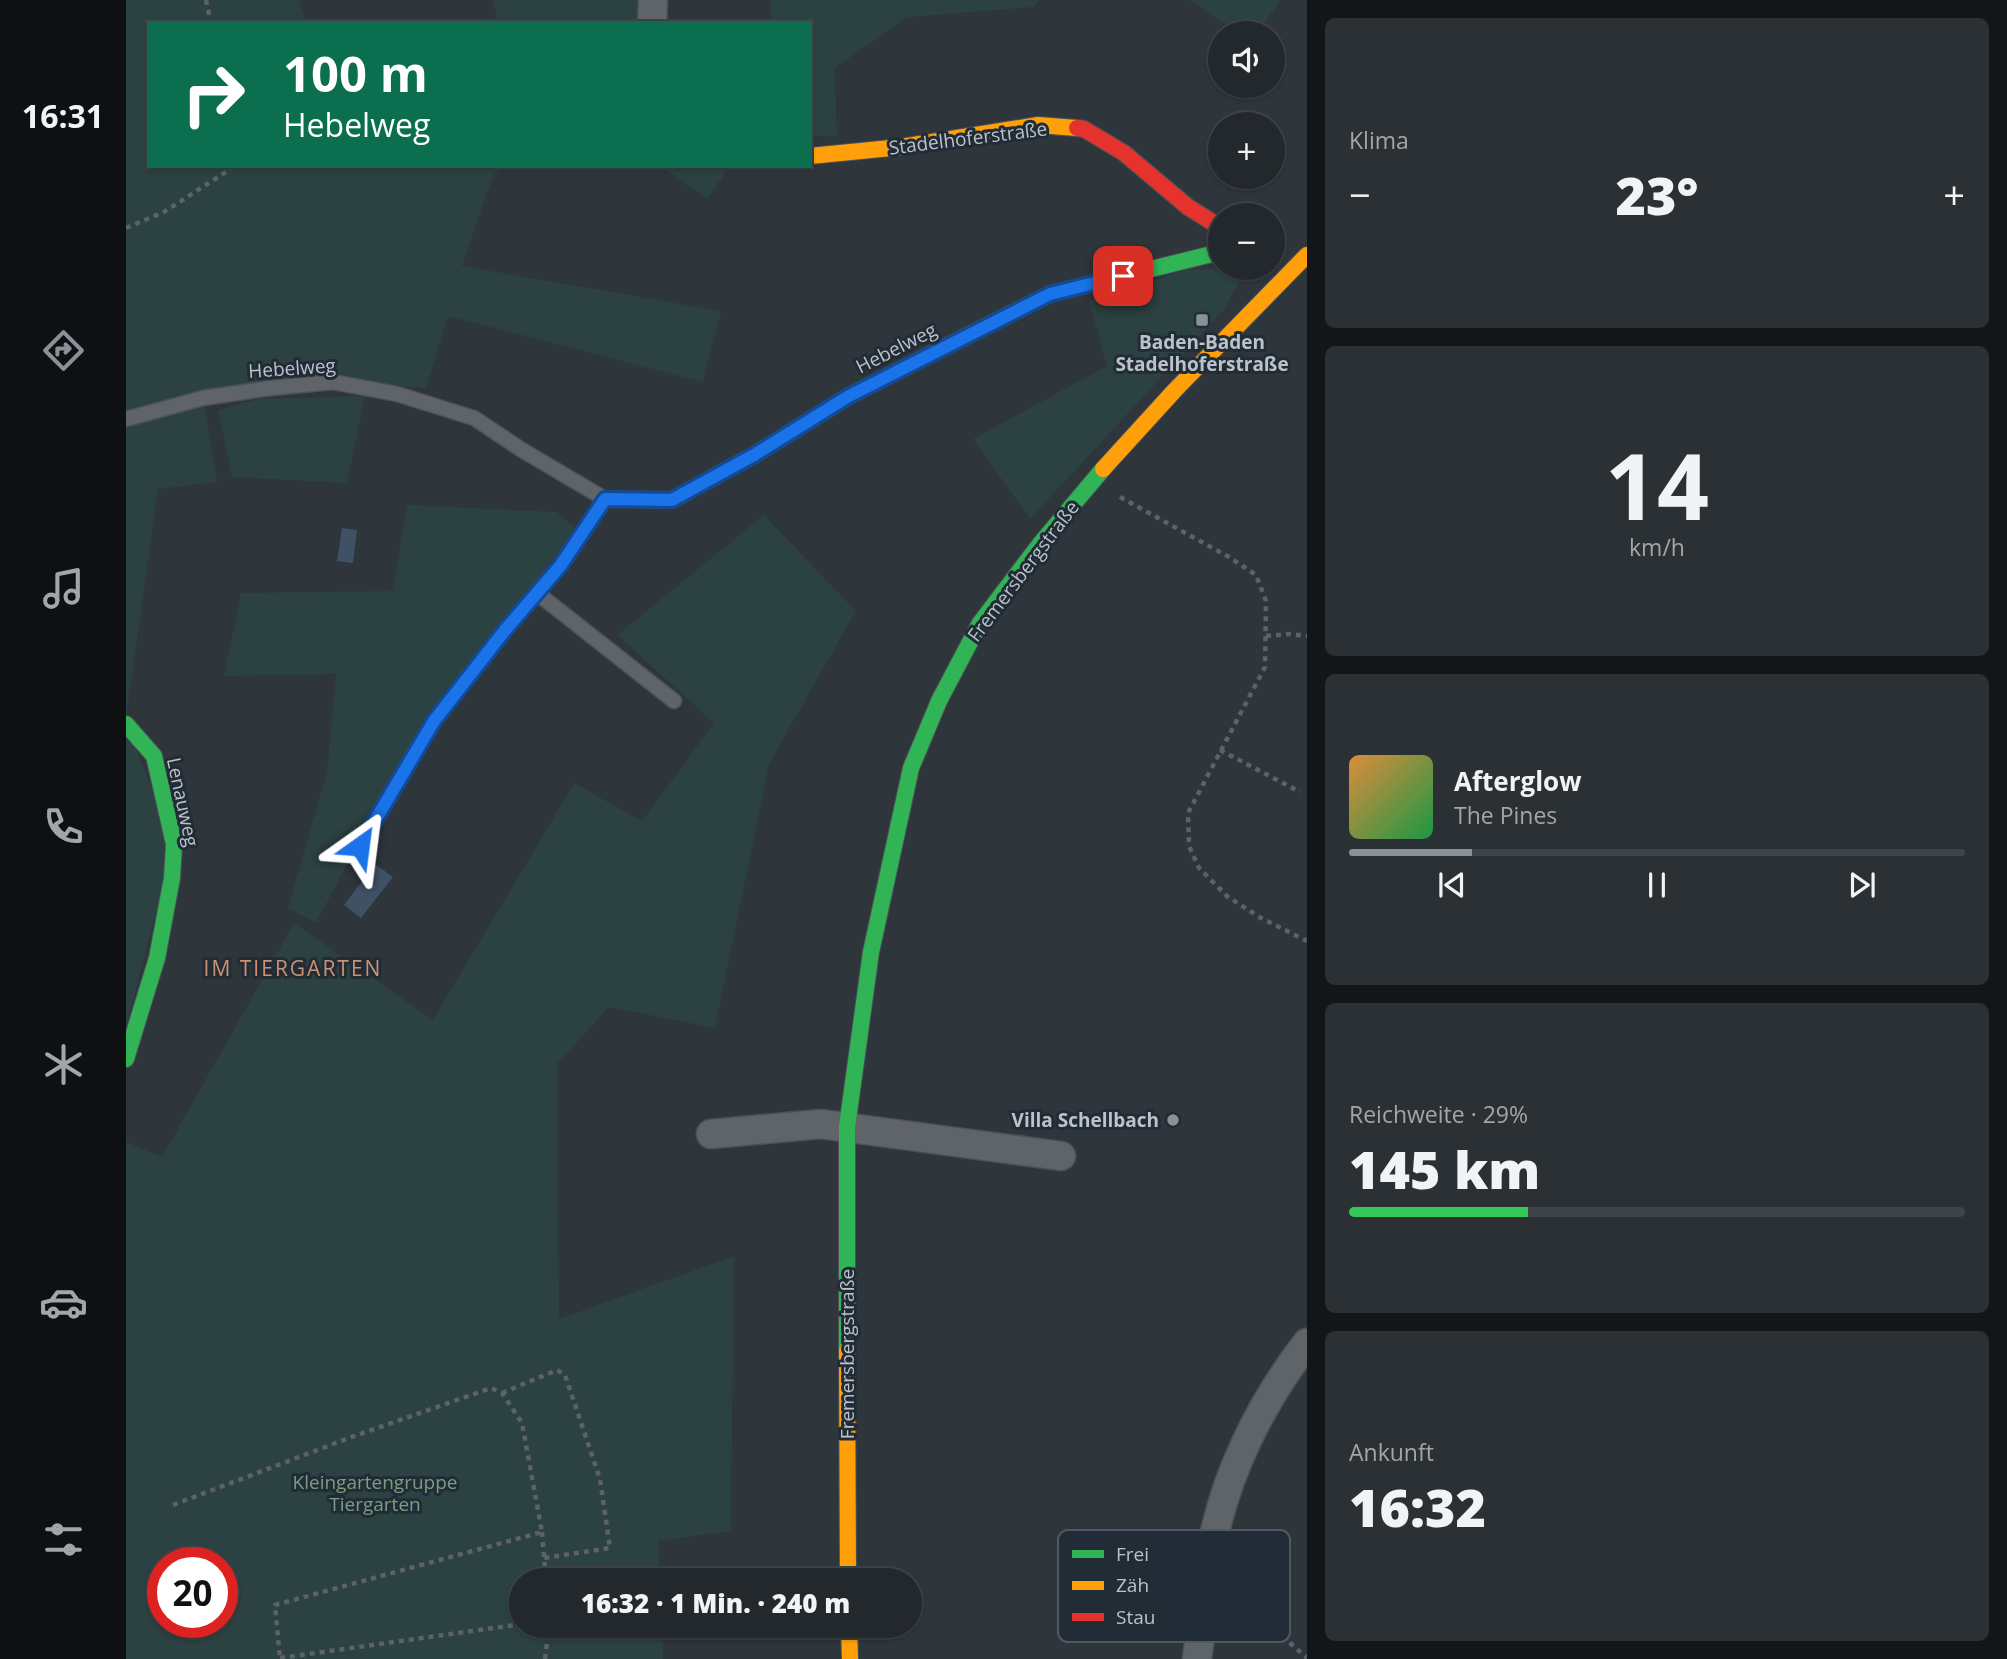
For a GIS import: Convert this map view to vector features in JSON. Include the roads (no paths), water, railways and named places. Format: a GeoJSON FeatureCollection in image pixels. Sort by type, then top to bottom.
{"type":"FeatureCollection","features":[{"type":"Feature","properties":{"kind":"main road","name":"Stadelhoferstraße"},"geometry":{"type":"LineString","coordinates":[[812,156],[901,147],[1038,125],[1084,129],[1124,153],[1188,207],[1208,220]]}},
{"type":"Feature","properties":{"kind":"main road","name":"Hebelweg"},"geometry":{"type":"LineString","coordinates":[[605,499],[672,500],[754,455],[849,396],[1050,294],[1208,255]]}},
{"type":"Feature","properties":{"kind":"main road","name":"Fremersbergstraße"},"geometry":{"type":"LineString","coordinates":[[848,1568],[846,1127],[871,952],[911,768],[939,701],[980,623],[1088,484],[1291,260]]}},
{"type":"Feature","properties":{"kind":"main road","name":"Lenauweg"},"geometry":{"type":"LineString","coordinates":[[126,724],[154,757],[174,844],[172,878],[158,958],[126,1059]]}},
{"type":"Feature","properties":{"kind":"main road"},"geometry":{"type":"LineString","coordinates":[[849,1638],[850,1659]]}},
{"type":"Feature","properties":{"kind":"street"},"geometry":{"type":"LineString","coordinates":[[652,21],[653,0]]}},
{"type":"Feature","properties":{"kind":"street"},"geometry":{"type":"LineString","coordinates":[[711,1134],[821,1124],[1061,1156]]}},
{"type":"Feature","properties":{"kind":"street"},"geometry":{"type":"LineString","coordinates":[[1216,1530],[1246,1442],[1274,1391],[1307,1343]]}},
{"type":"Feature","properties":{"kind":"lane","name":"Hebelweg"},"geometry":{"type":"LineString","coordinates":[[126,419],[203,398],[333,382],[397,394],[474,418],[605,499]]}},
{"type":"Feature","properties":{"kind":"lane"},"geometry":{"type":"LineString","coordinates":[[360,846],[434,721],[561,565],[605,499]]}},
{"type":"Feature","properties":{"kind":"lane"},"geometry":{"type":"LineString","coordinates":[[537,593],[674,701]]}},
{"type":"Feature","properties":{"kind":"water"},"geometry":{"type":"Polygon","coordinates":[[[342,528],[357,530],[353,563],[337,561],[342,528]]]}},
{"type":"Feature","properties":{"kind":"water"},"geometry":{"type":"Polygon","coordinates":[[[375,864],[393,877],[361,918],[344,905],[375,864]]]}},
{"type":"Feature","properties":{"kind":"place","name":"Baden-Baden Stadelhoferstraße"},"geometry":{"type":"Point","coordinates":[1202,320]}},
{"type":"Feature","properties":{"kind":"place","name":"Villa Schellbach"},"geometry":{"type":"Point","coordinates":[1173,1120]}},
{"type":"Feature","properties":{"kind":"district","name":"IM TIERGARTEN"},"geometry":{"type":"Point","coordinates":[293,969]}},
{"type":"Feature","properties":{"kind":"park label","name":"Kleingartengruppe Tiergarten"},"geometry":{"type":"Point","coordinates":[375,1493]}}]}
